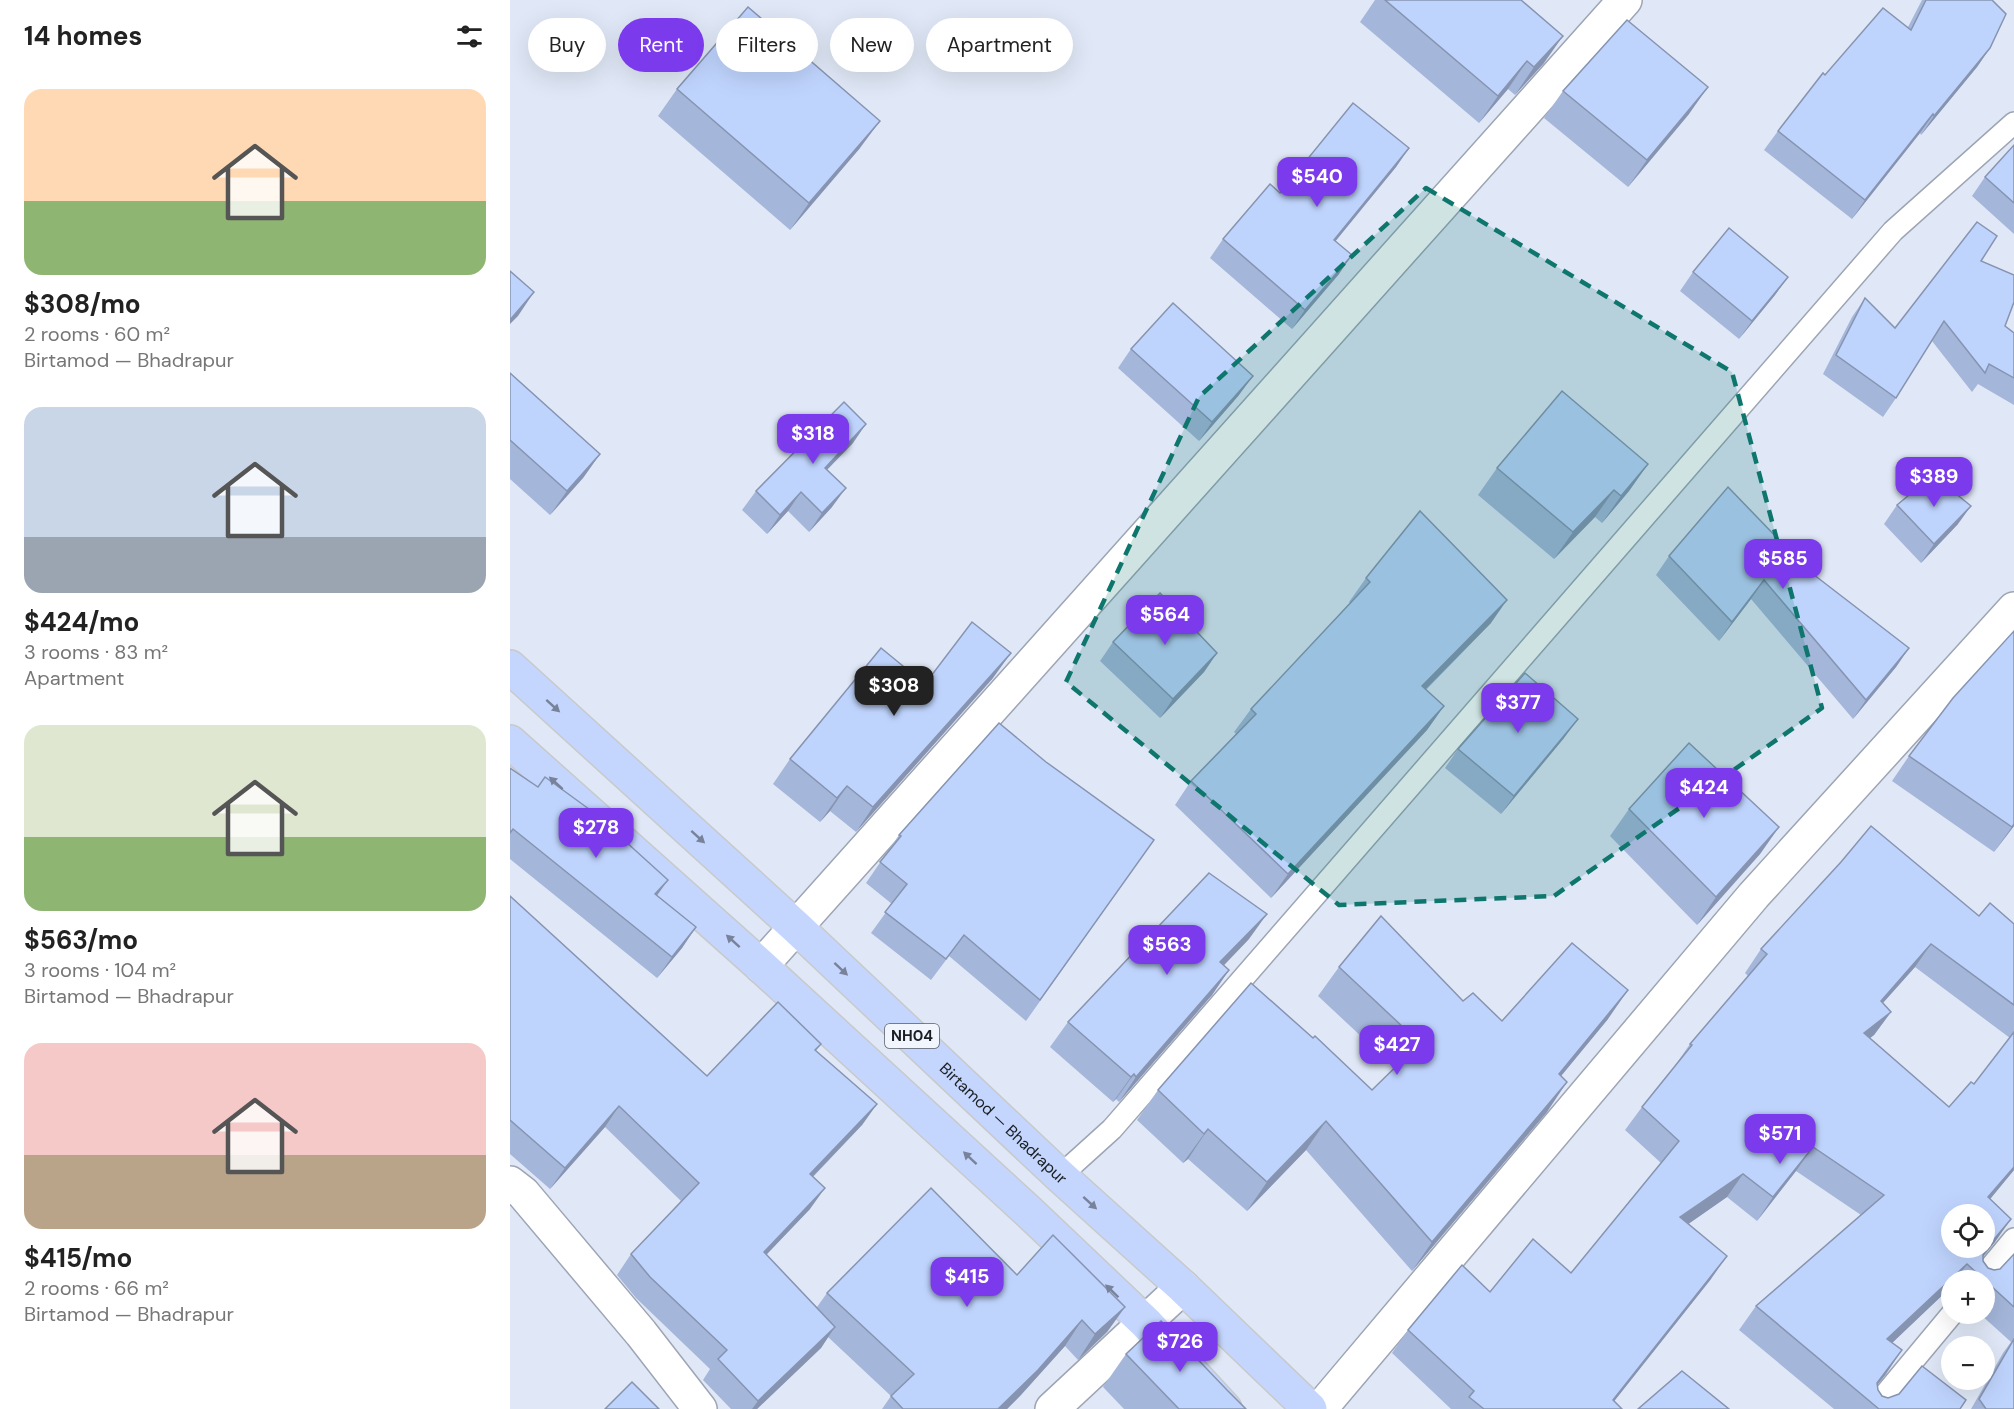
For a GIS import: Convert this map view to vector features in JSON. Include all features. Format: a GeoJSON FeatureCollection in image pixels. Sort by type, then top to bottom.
{"type":"FeatureCollection","features":[{"type":"Feature","properties":{"kind":"main road","name":"Birtamod — Bhadrapur"},"geometry":{"type":"LineString","coordinates":[[510,667],[796,927],[1311,1409]]}},
{"type":"Feature","properties":{"kind":"main road","name":"NH04"},"geometry":{"type":"LineString","coordinates":[[510,742],[761,966],[1029,1212],[1146,1323],[1225,1409]]}},
{"type":"Feature","properties":{"kind":"street"},"geometry":{"type":"LineString","coordinates":[[761,966],[1626,0]]}},
{"type":"Feature","properties":{"kind":"street"},"geometry":{"type":"LineString","coordinates":[[1320,1409],[1754,895],[2014,609]]}},
{"type":"Feature","properties":{"kind":"street"},"geometry":{"type":"LineString","coordinates":[[514,1196],[641,1334],[700,1409]]}},
{"type":"Feature","properties":{"kind":"street"},"geometry":{"type":"LineString","coordinates":[[1052,1409],[1183,1287]]}},
{"type":"Feature","properties":{"kind":"lane"},"geometry":{"type":"LineString","coordinates":[[1060,1176],[1112,1129],[1893,231],[2014,123]]}},
{"type":"Feature","properties":{"kind":"lane"},"geometry":{"type":"LineString","coordinates":[[1988,1270],[2014,1239]]}},
{"type":"Feature","properties":{"kind":"lane"},"geometry":{"type":"LineString","coordinates":[[1873,1409],[1944,1324]]}},
{"type":"Feature","properties":{"kind":"highlighted area"},"geometry":{"type":"Polygon","coordinates":[[[1426,188],[1732,372],[1822,708],[1554,896],[1339,905],[1066,682],[1199,397],[1426,188]]]}},
{"type":"Feature","properties":{"kind":"building"},"geometry":{"type":"Polygon","coordinates":[[[1385,0],[1521,0],[1563,36],[1534,67],[1527,61],[1498,96],[1385,0]]]}},
{"type":"Feature","properties":{"kind":"building"},"geometry":{"type":"Polygon","coordinates":[[[1926,0],[1992,0],[2006,14],[1990,48],[1934,116],[1933,114],[1865,200],[1778,131],[1823,73],[1825,75],[1883,8],[1911,30],[1926,0]]]}},
{"type":"Feature","properties":{"kind":"building"},"geometry":{"type":"Polygon","coordinates":[[[748,7],[761,18],[738,18],[748,7]]]}},
{"type":"Feature","properties":{"kind":"building"},"geometry":{"type":"Polygon","coordinates":[[[1627,20],[1708,87],[1647,160],[1563,91],[1627,20]]]}},
{"type":"Feature","properties":{"kind":"building"},"geometry":{"type":"Polygon","coordinates":[[[716,44],[716,72],[818,72],[818,67],[880,121],[809,203],[677,89],[692,72],[704,72],[704,58],[716,44]]]}},
{"type":"Feature","properties":{"kind":"building"},"geometry":{"type":"Polygon","coordinates":[[[1353,103],[1409,148],[1334,240],[1352,255],[1305,310],[1223,239],[1270,184],[1280,193],[1353,103]]]}},
{"type":"Feature","properties":{"kind":"building"},"geometry":{"type":"Polygon","coordinates":[[[2014,145],[2014,203],[1985,177],[2014,145]]]}},
{"type":"Feature","properties":{"kind":"building"},"geometry":{"type":"Polygon","coordinates":[[[1977,222],[1997,236],[1981,261],[2014,275],[2014,302],[2005,326],[2014,333],[2014,378],[1989,364],[1985,373],[1944,321],[1896,398],[1836,355],[1865,298],[1895,328],[1977,222]]]}},
{"type":"Feature","properties":{"kind":"building"},"geometry":{"type":"Polygon","coordinates":[[[1729,228],[1788,277],[1752,321],[1693,272],[1729,228]]]}},
{"type":"Feature","properties":{"kind":"building"},"geometry":{"type":"Polygon","coordinates":[[[510,271],[534,292],[510,320],[510,271]]]}},
{"type":"Feature","properties":{"kind":"building"},"geometry":{"type":"Polygon","coordinates":[[[1173,303],[1253,376],[1212,422],[1131,349],[1173,303]]]}},
{"type":"Feature","properties":{"kind":"building"},"geometry":{"type":"Polygon","coordinates":[[[510,373],[600,454],[567,491],[510,440],[510,373]]]}},
{"type":"Feature","properties":{"kind":"building"},"geometry":{"type":"Polygon","coordinates":[[[1562,391],[1648,464],[1621,496],[1614,490],[1573,532],[1497,468],[1562,391]]]}},
{"type":"Feature","properties":{"kind":"building"},"geometry":{"type":"Polygon","coordinates":[[[844,402],[866,424],[825,468],[846,488],[822,513],[801,492],[780,515],[756,491],[844,402]]]}},
{"type":"Feature","properties":{"kind":"building"},"geometry":{"type":"Polygon","coordinates":[[[1933,475],[1971,506],[1934,544],[1897,505],[1933,475]]]}},
{"type":"Feature","properties":{"kind":"building"},"geometry":{"type":"Polygon","coordinates":[[[1728,487],[1809,571],[1909,648],[1866,700],[1764,580],[1732,622],[1669,556],[1728,487]]]}},
{"type":"Feature","properties":{"kind":"building"},"geometry":{"type":"Polygon","coordinates":[[[1420,511],[1507,600],[1422,686],[1444,706],[1288,874],[1191,781],[1256,714],[1251,709],[1370,582],[1366,578],[1420,511]]]}},
{"type":"Feature","properties":{"kind":"building"},"geometry":{"type":"Polygon","coordinates":[[[1160,593],[1217,653],[1173,699],[1113,642],[1160,593]]]}},
{"type":"Feature","properties":{"kind":"building"},"geometry":{"type":"Polygon","coordinates":[[[972,622],[1011,653],[873,807],[847,786],[837,798],[790,759],[881,648],[925,684],[972,622]]]}},
{"type":"Feature","properties":{"kind":"building"},"geometry":{"type":"Polygon","coordinates":[[[2014,631],[2014,824],[2012,827],[1909,756],[1953,698],[2014,631]]]}},
{"type":"Feature","properties":{"kind":"building"},"geometry":{"type":"Polygon","coordinates":[[[1525,673],[1578,719],[1514,796],[1458,749],[1525,673]]]}},
{"type":"Feature","properties":{"kind":"building"},"geometry":{"type":"Polygon","coordinates":[[[999,723],[1046,762],[1154,840],[1040,1000],[964,935],[946,959],[885,912],[907,884],[880,862],[901,836],[899,835],[999,723]]]}},
{"type":"Feature","properties":{"kind":"building"},"geometry":{"type":"Polygon","coordinates":[[[1689,743],[1779,827],[1716,897],[1629,809],[1689,743]]]}},
{"type":"Feature","properties":{"kind":"building"},"geometry":{"type":"Polygon","coordinates":[[[510,768],[538,787],[545,777],[593,812],[668,880],[655,894],[696,927],[672,957],[513,829],[510,833],[510,768]]]}},
{"type":"Feature","properties":{"kind":"building"},"geometry":{"type":"Polygon","coordinates":[[[1871,826],[1979,916],[1990,903],[2014,924],[2014,1005],[1931,944],[1881,1001],[1891,1012],[1864,1033],[1949,1107],[1971,1082],[1974,1084],[2014,1032],[2014,1167],[1988,1197],[2011,1219],[1995,1238],[1995,1204],[1941,1204],[1941,1258],[1983,1258],[1988,1268],[1994,1270],[1974,1270],[1967,1264],[1961,1270],[1941,1270],[1941,1288],[1887,1339],[1902,1350],[1877,1383],[1882,1396],[1888,1398],[1899,1394],[1922,1366],[1941,1381],[1941,1390],[1953,1390],[1966,1400],[1960,1409],[1879,1409],[1756,1306],[1884,1195],[1813,1147],[1773,1197],[1743,1174],[1680,1217],[1727,1256],[1613,1400],[1622,1409],[1484,1409],[1469,1397],[1474,1391],[1408,1330],[1462,1265],[1490,1292],[1533,1239],[1571,1273],[1679,1141],[1642,1107],[1692,1045],[1690,1044],[1767,954],[1761,949],[1871,826]]]}},
{"type":"Feature","properties":{"kind":"building"},"geometry":{"type":"Polygon","coordinates":[[[1209,873],[1267,914],[1220,962],[1229,970],[1136,1077],[1134,1074],[1131,1077],[1068,1022],[1209,873]]]}},
{"type":"Feature","properties":{"kind":"building"},"geometry":{"type":"Polygon","coordinates":[[[510,896],[707,1076],[778,1002],[821,1044],[815,1050],[877,1104],[810,1174],[825,1188],[764,1252],[835,1327],[758,1401],[718,1359],[727,1350],[650,1277],[631,1254],[699,1183],[619,1106],[565,1168],[510,1120],[510,896]]]}},
{"type":"Feature","properties":{"kind":"building"},"geometry":{"type":"Polygon","coordinates":[[[1381,916],[1463,1001],[1473,993],[1502,1021],[1572,943],[1628,990],[1559,1074],[1567,1082],[1432,1242],[1326,1121],[1267,1182],[1208,1129],[1204,1134],[1158,1090],[1251,983],[1313,1038],[1315,1036],[1372,1090],[1420,1043],[1339,967],[1381,916]]]}},
{"type":"Feature","properties":{"kind":"building"},"geometry":{"type":"Polygon","coordinates":[[[931,1188],[1017,1275],[1053,1235],[1125,1307],[1095,1334],[1082,1320],[1038,1370],[998,1409],[903,1409],[891,1396],[914,1374],[827,1293],[931,1188]]]}},
{"type":"Feature","properties":{"kind":"building"},"geometry":{"type":"Polygon","coordinates":[[[2014,1254],[2014,1307],[1995,1290],[1994,1270],[2000,1269],[2014,1254]]]}},
{"type":"Feature","properties":{"kind":"building"},"geometry":{"type":"Polygon","coordinates":[[[1161,1321],[1246,1409],[1179,1409],[1126,1354],[1161,1321]]]}},
{"type":"Feature","properties":{"kind":"building"},"geometry":{"type":"Polygon","coordinates":[[[2014,1339],[2014,1409],[1986,1409],[1979,1399],[1984,1390],[1995,1390],[1995,1372],[2014,1339]]]}},
{"type":"Feature","properties":{"kind":"building"},"geometry":{"type":"Polygon","coordinates":[[[1682,1371],[1729,1409],[1638,1409],[1682,1371]]]}},
{"type":"Feature","properties":{"kind":"building"},"geometry":{"type":"Polygon","coordinates":[[[632,1382],[659,1409],[605,1409],[632,1382]]]}}]}
